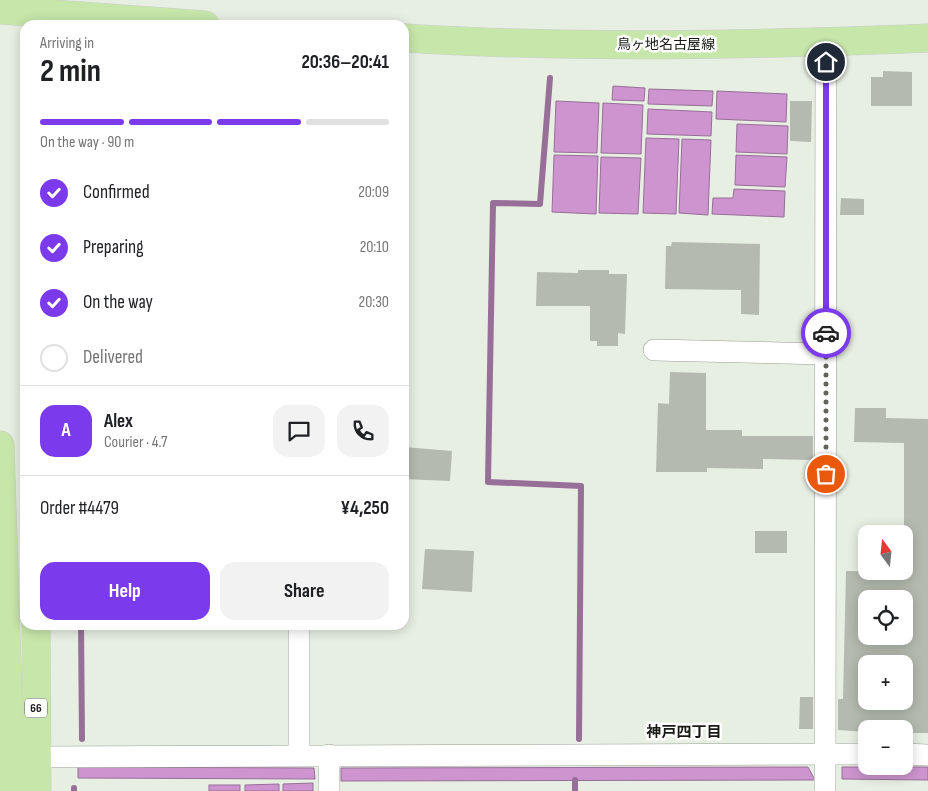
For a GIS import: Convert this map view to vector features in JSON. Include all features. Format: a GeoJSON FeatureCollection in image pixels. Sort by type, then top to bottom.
{"type":"FeatureCollection","features":[{"type":"Feature","properties":{"kind":"main road"},"geometry":{"type":"LineString","coordinates":[[0,10],[139,20]]}},
{"type":"Feature","properties":{"kind":"main road","name":"鳥ヶ地名古屋線"},"geometry":{"type":"LineString","coordinates":[[409,38],[468,42],[646,44],[826,42],[928,38]]}},
{"type":"Feature","properties":{"kind":"main road","name":"66"},"geometry":{"type":"LineString","coordinates":[[0,445],[4,758],[11,791]]}},
{"type":"Feature","properties":{"kind":"main road","name":"66"},"geometry":{"type":"LineString","coordinates":[[36,630],[37,791]]}},
{"type":"Feature","properties":{"kind":"street"},"geometry":{"type":"LineString","coordinates":[[825,791],[826,42]]}},
{"type":"Feature","properties":{"kind":"street"},"geometry":{"type":"LineString","coordinates":[[654,350],[826,354]]}},
{"type":"Feature","properties":{"kind":"street"},"geometry":{"type":"LineString","coordinates":[[299,630],[299,756]]}},
{"type":"Feature","properties":{"kind":"street"},"geometry":{"type":"LineString","coordinates":[[4,758],[36,756],[858,754]]}},
{"type":"Feature","properties":{"kind":"street"},"geometry":{"type":"LineString","coordinates":[[913,754],[928,755]]}},
{"type":"Feature","properties":{"kind":"street"},"geometry":{"type":"LineString","coordinates":[[329,755],[329,791]]}},
{"type":"Feature","properties":{"kind":"shaded area"},"geometry":{"type":"Polygon","coordinates":[[[613,86],[645,88],[644,101],[612,100],[613,86]]]}},
{"type":"Feature","properties":{"kind":"shaded area"},"geometry":{"type":"Polygon","coordinates":[[[649,89],[713,91],[712,106],[648,104],[649,89]]]}},
{"type":"Feature","properties":{"kind":"shaded area"},"geometry":{"type":"Polygon","coordinates":[[[717,91],[787,94],[786,122],[716,119],[717,91]]]}},
{"type":"Feature","properties":{"kind":"shaded area"},"geometry":{"type":"Polygon","coordinates":[[[556,101],[599,103],[597,153],[554,152],[556,101]]]}},
{"type":"Feature","properties":{"kind":"shaded area"},"geometry":{"type":"Polygon","coordinates":[[[603,103],[643,105],[641,154],[601,153],[603,103]]]}},
{"type":"Feature","properties":{"kind":"shaded area"},"geometry":{"type":"Polygon","coordinates":[[[648,109],[712,112],[711,136],[647,134],[648,109]]]}},
{"type":"Feature","properties":{"kind":"shaded area"},"geometry":{"type":"Polygon","coordinates":[[[737,124],[788,126],[787,154],[736,152],[737,124]]]}},
{"type":"Feature","properties":{"kind":"shaded area"},"geometry":{"type":"Polygon","coordinates":[[[646,138],[679,139],[676,214],[643,213],[646,138]]]}},
{"type":"Feature","properties":{"kind":"shaded area"},"geometry":{"type":"Polygon","coordinates":[[[682,139],[711,140],[708,215],[679,213],[682,139]]]}},
{"type":"Feature","properties":{"kind":"shaded area"},"geometry":{"type":"Polygon","coordinates":[[[554,155],[598,156],[596,214],[552,212],[554,155]]]}},
{"type":"Feature","properties":{"kind":"shaded area"},"geometry":{"type":"Polygon","coordinates":[[[736,155],[787,157],[785,187],[735,185],[736,155]]]}},
{"type":"Feature","properties":{"kind":"shaded area"},"geometry":{"type":"Polygon","coordinates":[[[601,157],[641,158],[638,214],[599,213],[601,157]]]}},
{"type":"Feature","properties":{"kind":"shaded area"},"geometry":{"type":"Polygon","coordinates":[[[734,189],[785,191],[784,217],[712,214],[713,198],[733,198],[734,189]]]}},
{"type":"Feature","properties":{"kind":"shaded area"},"geometry":{"type":"Polygon","coordinates":[[[78,767],[314,768],[315,779],[78,778],[78,767]]]}},
{"type":"Feature","properties":{"kind":"shaded area"},"geometry":{"type":"Polygon","coordinates":[[[808,767],[815,780],[341,781],[341,768],[808,767]]]}},
{"type":"Feature","properties":{"kind":"shaded area"},"geometry":{"type":"Polygon","coordinates":[[[842,767],[858,767],[858,775],[913,775],[913,767],[928,767],[928,780],[842,779],[842,767]]]}},
{"type":"Feature","properties":{"kind":"shaded area"},"geometry":{"type":"Polygon","coordinates":[[[313,783],[313,791],[283,791],[283,784],[313,783]]]}},
{"type":"Feature","properties":{"kind":"shaded area"},"geometry":{"type":"Polygon","coordinates":[[[279,784],[279,791],[245,791],[245,785],[279,784]]]}},
{"type":"Feature","properties":{"kind":"shaded area"},"geometry":{"type":"Polygon","coordinates":[[[209,785],[240,785],[240,791],[209,791],[209,785]]]}},
{"type":"Feature","properties":{"kind":"building"},"geometry":{"type":"Polygon","coordinates":[[[883,71],[912,72],[912,106],[871,106],[871,77],[883,77],[883,71]]]}},
{"type":"Feature","properties":{"kind":"building"},"geometry":{"type":"Polygon","coordinates":[[[790,101],[812,101],[811,142],[790,141],[790,101]]]}},
{"type":"Feature","properties":{"kind":"building"},"geometry":{"type":"Polygon","coordinates":[[[841,198],[864,199],[864,215],[840,215],[841,198]]]}},
{"type":"Feature","properties":{"kind":"building"},"geometry":{"type":"Polygon","coordinates":[[[672,242],[760,244],[759,315],[741,314],[741,290],[665,289],[666,246],[671,246],[672,242]]]}},
{"type":"Feature","properties":{"kind":"building"},"geometry":{"type":"Polygon","coordinates":[[[578,270],[609,270],[609,274],[627,274],[625,334],[618,333],[618,346],[597,346],[597,341],[590,341],[590,306],[536,306],[537,272],[578,273],[578,270]]]}},
{"type":"Feature","properties":{"kind":"building"},"geometry":{"type":"Polygon","coordinates":[[[670,372],[706,373],[706,430],[742,430],[742,436],[813,436],[813,460],[763,459],[763,469],[707,468],[707,472],[656,472],[658,403],[669,404],[670,372]]]}},
{"type":"Feature","properties":{"kind":"building"},"geometry":{"type":"Polygon","coordinates":[[[855,408],[886,408],[886,418],[928,419],[928,733],[913,733],[913,720],[858,720],[858,731],[838,730],[838,699],[843,699],[846,571],[858,571],[858,580],[913,580],[913,525],[904,525],[904,443],[854,442],[855,408]]]}},
{"type":"Feature","properties":{"kind":"building"},"geometry":{"type":"Polygon","coordinates":[[[409,447],[452,451],[450,481],[409,479],[409,447]]]}},
{"type":"Feature","properties":{"kind":"building"},"geometry":{"type":"Polygon","coordinates":[[[755,531],[787,531],[787,553],[755,553],[755,531]]]}},
{"type":"Feature","properties":{"kind":"building"},"geometry":{"type":"Polygon","coordinates":[[[425,549],[474,551],[472,592],[422,589],[425,549]]]}},
{"type":"Feature","properties":{"kind":"building"},"geometry":{"type":"Polygon","coordinates":[[[800,697],[813,697],[813,729],[799,729],[800,697]]]}},
{"type":"Feature","properties":{"kind":"waterway"},"geometry":{"type":"LineString","coordinates":[[550,78],[540,204],[493,203],[488,482],[581,486],[579,739]]}},
{"type":"Feature","properties":{"kind":"waterway"},"geometry":{"type":"LineString","coordinates":[[81,630],[82,739]]}},
{"type":"Feature","properties":{"kind":"waterway"},"geometry":{"type":"LineString","coordinates":[[575,780],[575,791]]}},
{"type":"Feature","properties":{"kind":"way so far"},"geometry":{"type":"LineString","coordinates":[[826,333],[826,474]]}},
{"type":"Feature","properties":{"kind":"district","name":"神戸四丁目"},"geometry":{"type":"Point","coordinates":[684,732]}},
{"type":"Feature","properties":{"kind":"route"},"geometry":{"type":"LineString","coordinates":[[826,62],[826,333]]}}]}
